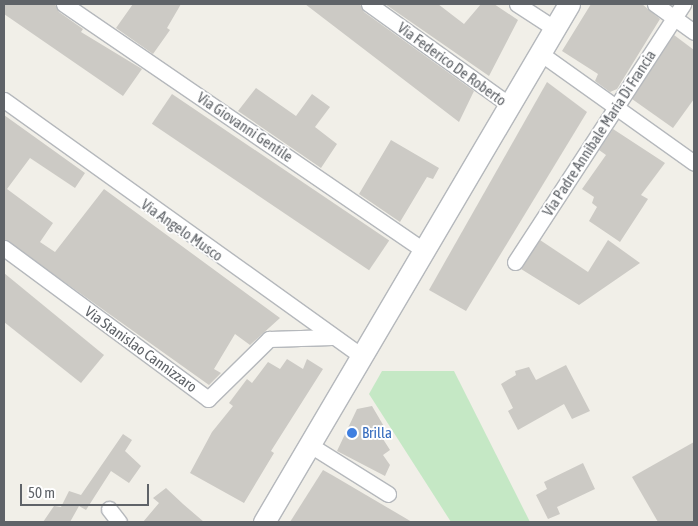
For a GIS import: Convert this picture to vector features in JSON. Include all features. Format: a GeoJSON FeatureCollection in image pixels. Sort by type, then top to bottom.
{"type":"FeatureCollection","features":[{"type":"Feature","properties":{"kind":"main road"},"geometry":{"type":"LineString","coordinates":[[264,522],[511,106],[569,4]]}},
{"type":"Feature","properties":{"kind":"street","name":"Via Giovanni Gentile"},"geometry":{"type":"LineString","coordinates":[[64,4],[425,251]]}},
{"type":"Feature","properties":{"kind":"street","name":"Via Federico De Roberto"},"geometry":{"type":"LineString","coordinates":[[368,4],[511,106]]}},
{"type":"Feature","properties":{"kind":"street"},"geometry":{"type":"LineString","coordinates":[[517,4],[554,28]]}},
{"type":"Feature","properties":{"kind":"street"},"geometry":{"type":"LineString","coordinates":[[655,4],[694,32]]}},
{"type":"Feature","properties":{"kind":"street","name":"Via Padre Annibale Maria Di Francia"},"geometry":{"type":"LineString","coordinates":[[515,262],[683,4]]}},
{"type":"Feature","properties":{"kind":"street"},"geometry":{"type":"LineString","coordinates":[[540,53],[694,163]]}},
{"type":"Feature","properties":{"kind":"street","name":"Via Angelo Musco"},"geometry":{"type":"LineString","coordinates":[[4,100],[332,337],[363,357]]}},
{"type":"Feature","properties":{"kind":"street","name":"Via Stanislao Cannizzaro"},"geometry":{"type":"LineString","coordinates":[[4,248],[208,399],[269,339],[332,337]]}},
{"type":"Feature","properties":{"kind":"street"},"geometry":{"type":"LineString","coordinates":[[310,445],[388,494]]}},
{"type":"Feature","properties":{"kind":"street"},"geometry":{"type":"LineString","coordinates":[[109,510],[119,522]]}},
{"type":"Feature","properties":{"kind":"green space"},"geometry":{"type":"Polygon","coordinates":[[[382,371],[454,371],[530,522],[451,522],[369,394],[382,371]]]}},
{"type":"Feature","properties":{"kind":"building"},"geometry":{"type":"Polygon","coordinates":[[[4,4],[55,4],[59,12],[83,29],[81,32],[142,69],[123,96],[4,14],[4,4]]]}},
{"type":"Feature","properties":{"kind":"building"},"geometry":{"type":"Polygon","coordinates":[[[133,4],[181,4],[167,28],[170,30],[153,54],[116,28],[133,4]]]}},
{"type":"Feature","properties":{"kind":"building"},"geometry":{"type":"Polygon","coordinates":[[[305,4],[360,4],[364,12],[474,91],[459,122],[305,4]]]}},
{"type":"Feature","properties":{"kind":"building"},"geometry":{"type":"Polygon","coordinates":[[[385,4],[438,4],[464,24],[481,4],[494,4],[518,20],[489,76],[385,4]]]}},
{"type":"Feature","properties":{"kind":"building"},"geometry":{"type":"Polygon","coordinates":[[[591,4],[642,4],[660,19],[617,89],[610,92],[595,81],[598,74],[562,51],[591,4]]]}},
{"type":"Feature","properties":{"kind":"building"},"geometry":{"type":"Polygon","coordinates":[[[674,35],[694,50],[694,99],[673,128],[632,99],[674,35]]]}},
{"type":"Feature","properties":{"kind":"building"},"geometry":{"type":"Polygon","coordinates":[[[547,82],[587,112],[466,311],[429,290],[547,82]]]}},
{"type":"Feature","properties":{"kind":"building"},"geometry":{"type":"Polygon","coordinates":[[[256,88],[296,116],[312,94],[330,107],[315,127],[337,144],[321,168],[238,111],[256,88]]]}},
{"type":"Feature","properties":{"kind":"building"},"geometry":{"type":"Polygon","coordinates":[[[172,94],[389,241],[369,270],[152,124],[172,94]]]}},
{"type":"Feature","properties":{"kind":"building"},"geometry":{"type":"Polygon","coordinates":[[[4,115],[85,173],[75,188],[30,158],[7,189],[53,223],[40,242],[55,252],[104,189],[280,318],[250,345],[235,334],[214,369],[221,373],[209,385],[4,239],[4,115]]]}},
{"type":"Feature","properties":{"kind":"building"},"geometry":{"type":"Polygon","coordinates":[[[613,129],[665,163],[641,195],[648,199],[620,242],[589,221],[597,207],[592,203],[594,197],[582,189],[606,155],[599,150],[613,129]]]}},
{"type":"Feature","properties":{"kind":"building"},"geometry":{"type":"Polygon","coordinates":[[[391,140],[439,168],[433,179],[427,177],[400,222],[359,194],[391,140]]]}},
{"type":"Feature","properties":{"kind":"building"},"geometry":{"type":"Polygon","coordinates":[[[540,240],[588,272],[608,240],[640,263],[579,305],[521,269],[540,240]]]}},
{"type":"Feature","properties":{"kind":"building"},"geometry":{"type":"Polygon","coordinates":[[[4,273],[104,355],[81,383],[4,322],[4,273]]]}},
{"type":"Feature","properties":{"kind":"building"},"geometry":{"type":"Polygon","coordinates":[[[287,359],[303,369],[307,359],[323,369],[271,451],[274,453],[244,503],[190,473],[212,432],[233,406],[229,403],[247,379],[252,383],[268,362],[280,369],[287,359]]]}},
{"type":"Feature","properties":{"kind":"building"},"geometry":{"type":"Polygon","coordinates":[[[566,365],[590,411],[572,419],[564,404],[518,430],[508,411],[513,408],[501,384],[516,375],[515,371],[529,367],[536,380],[566,365]]]}},
{"type":"Feature","properties":{"kind":"building"},"geometry":{"type":"Polygon","coordinates":[[[372,406],[389,435],[383,439],[390,450],[383,455],[390,465],[385,476],[337,451],[357,409],[372,406]]]}},
{"type":"Feature","properties":{"kind":"building"},"geometry":{"type":"Polygon","coordinates":[[[123,434],[132,440],[125,451],[141,466],[129,483],[111,471],[86,510],[79,506],[70,522],[43,522],[54,506],[61,507],[69,491],[81,495],[123,434]]]}},
{"type":"Feature","properties":{"kind":"building"},"geometry":{"type":"Polygon","coordinates":[[[694,442],[694,522],[658,522],[632,477],[694,442]]]}},
{"type":"Feature","properties":{"kind":"building"},"geometry":{"type":"Polygon","coordinates":[[[583,463],[595,489],[557,507],[560,514],[548,519],[536,495],[547,489],[544,482],[583,463]]]}},
{"type":"Feature","properties":{"kind":"building"},"geometry":{"type":"Polygon","coordinates":[[[323,470],[332,475],[412,522],[290,522],[323,470]]]}},
{"type":"Feature","properties":{"kind":"building"},"geometry":{"type":"Polygon","coordinates":[[[166,488],[204,522],[143,522],[159,503],[153,498],[166,488]]]}},
{"type":"Feature","properties":{"kind":"place","name":"Brilla"},"geometry":{"type":"Point","coordinates":[352,433]}}]}
